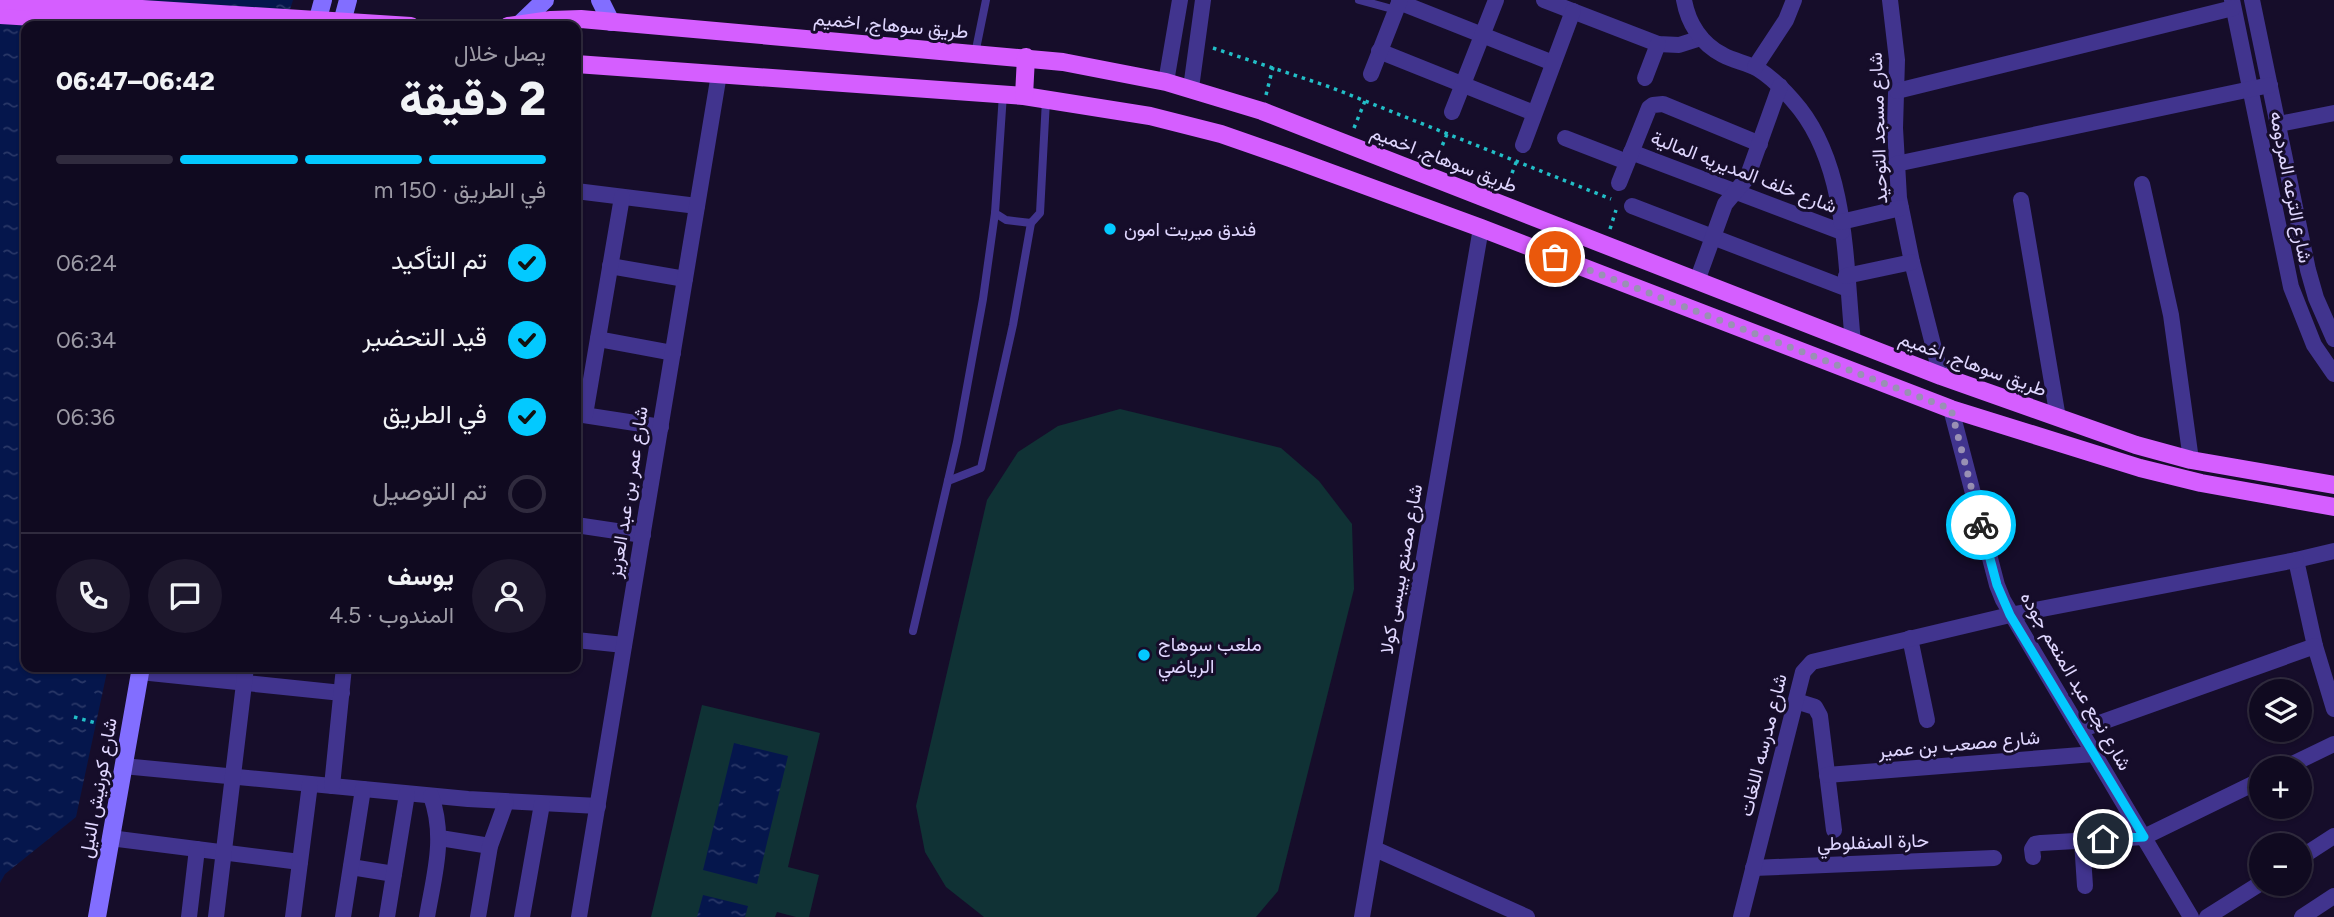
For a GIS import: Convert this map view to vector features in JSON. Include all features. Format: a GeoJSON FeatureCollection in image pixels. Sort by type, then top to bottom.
{"type":"FeatureCollection","features":[{"type":"Feature","properties":{"kind":"main road"},"geometry":{"type":"LineString","coordinates":[[0,0],[332,21]]}},
{"type":"Feature","properties":{"kind":"main road"},"geometry":{"type":"LineString","coordinates":[[317,21],[323,0]]}},
{"type":"Feature","properties":{"kind":"main road"},"geometry":{"type":"LineString","coordinates":[[342,21],[348,0]]}},
{"type":"Feature","properties":{"kind":"main road"},"geometry":{"type":"LineString","coordinates":[[519,21],[545,0]]}},
{"type":"Feature","properties":{"kind":"main road"},"geometry":{"type":"LineString","coordinates":[[600,0],[611,22]]}},
{"type":"Feature","properties":{"kind":"main road"},"geometry":{"type":"LineString","coordinates":[[0,15],[99,21]]}},
{"type":"Feature","properties":{"kind":"main road","name":"طريق سوهاج, اخميم"},"geometry":{"type":"LineString","coordinates":[[545,21],[561,19],[611,22],[1026,57],[1114,71],[1191,88],[1262,111],[1941,376],[2058,418],[2136,445],[2191,460],[2334,485]]}},
{"type":"Feature","properties":{"kind":"main road"},"geometry":{"type":"LineString","coordinates":[[1024,96],[1026,57]]}},
{"type":"Feature","properties":{"kind":"main road"},"geometry":{"type":"LineString","coordinates":[[581,64],[1003,94],[1046,98],[1150,116],[1221,134],[1481,228],[1951,409],[2152,471],[2255,494],[2334,507]]}},
{"type":"Feature","properties":{"kind":"main road","name":"شارع كورنيش النيل"},"geometry":{"type":"LineString","coordinates":[[97,917],[139,672]]}},
{"type":"Feature","properties":{"kind":"street"},"geometry":{"type":"LineString","coordinates":[[1166,82],[1180,0]]}},
{"type":"Feature","properties":{"kind":"street"},"geometry":{"type":"LineString","coordinates":[[1191,88],[1203,0]]}},
{"type":"Feature","properties":{"kind":"street"},"geometry":{"type":"LineString","coordinates":[[1452,112],[1496,0]]}},
{"type":"Feature","properties":{"kind":"street"},"geometry":{"type":"LineString","coordinates":[[1544,0],[1582,9],[1658,44],[1679,45],[1701,38]]}},
{"type":"Feature","properties":{"kind":"street"},"geometry":{"type":"LineString","coordinates":[[1755,67],[1786,20],[1794,0]]}},
{"type":"Feature","properties":{"kind":"street","name":"شارع مسجد التوحيد"},"geometry":{"type":"LineString","coordinates":[[1891,0],[1897,60],[1896,164],[1901,208],[1941,376]]}},
{"type":"Feature","properties":{"kind":"street","name":"شارع الترعه المردومه"},"geometry":{"type":"LineString","coordinates":[[2252,0],[2308,270],[2316,298],[2334,339]]}},
{"type":"Feature","properties":{"kind":"street"},"geometry":{"type":"LineString","coordinates":[[1687,2],[1691,23],[1701,38],[1723,55],[1755,67],[1780,86],[1801,110],[1818,138],[1831,167],[1839,198],[1853,342]]}},
{"type":"Feature","properties":{"kind":"street"},"geometry":{"type":"LineString","coordinates":[[1371,74],[1399,4],[1553,63]]}},
{"type":"Feature","properties":{"kind":"street"},"geometry":{"type":"LineString","coordinates":[[1897,91],[2232,4]]}},
{"type":"Feature","properties":{"kind":"street","name":"شارع الترعه المردومه"},"geometry":{"type":"LineString","coordinates":[[2232,4],[2291,287],[2314,345],[2334,374]]}},
{"type":"Feature","properties":{"kind":"street"},"geometry":{"type":"LineString","coordinates":[[1523,145],[1553,63],[1582,9]]}},
{"type":"Feature","properties":{"kind":"street"},"geometry":{"type":"LineString","coordinates":[[1645,78],[1658,44]]}},
{"type":"Feature","properties":{"kind":"street"},"geometry":{"type":"LineString","coordinates":[[1379,51],[1534,113]]}},
{"type":"Feature","properties":{"kind":"street","name":"شارع عمر بن عبد العزيز"},"geometry":{"type":"LineString","coordinates":[[579,917],[719,74]]}},
{"type":"Feature","properties":{"kind":"street"},"geometry":{"type":"LineString","coordinates":[[1697,281],[1725,204],[1747,178],[1780,86]]}},
{"type":"Feature","properties":{"kind":"street"},"geometry":{"type":"LineString","coordinates":[[1896,164],[2270,86]]}},
{"type":"Feature","properties":{"kind":"street"},"geometry":{"type":"LineString","coordinates":[[1619,183],[1649,108],[1658,103],[1760,144]]}},
{"type":"Feature","properties":{"kind":"street"},"geometry":{"type":"LineString","coordinates":[[2279,124],[2334,113]]}},
{"type":"Feature","properties":{"kind":"street","name":"شارع خلف المديريه المالية"},"geometry":{"type":"LineString","coordinates":[[1565,138],[1841,227]]}},
{"type":"Feature","properties":{"kind":"street"},"geometry":{"type":"LineString","coordinates":[[2142,184],[2171,315],[2191,460]]}},
{"type":"Feature","properties":{"kind":"street"},"geometry":{"type":"LineString","coordinates":[[581,192],[697,206]]}},
{"type":"Feature","properties":{"kind":"street"},"geometry":{"type":"LineString","coordinates":[[581,410],[598,339],[622,197]]}},
{"type":"Feature","properties":{"kind":"street"},"geometry":{"type":"LineString","coordinates":[[2021,200],[2058,418]]}},
{"type":"Feature","properties":{"kind":"street"},"geometry":{"type":"LineString","coordinates":[[1632,206],[1847,283],[1912,262]]}},
{"type":"Feature","properties":{"kind":"street"},"geometry":{"type":"LineString","coordinates":[[1841,227],[1901,208]]}},
{"type":"Feature","properties":{"kind":"street","name":"شارع مصنع بيبسى كولا"},"geometry":{"type":"LineString","coordinates":[[1362,917],[1481,228]]}},
{"type":"Feature","properties":{"kind":"street"},"geometry":{"type":"LineString","coordinates":[[610,266],[685,279]]}},
{"type":"Feature","properties":{"kind":"street"},"geometry":{"type":"LineString","coordinates":[[598,339],[673,353]]}},
{"type":"Feature","properties":{"kind":"street","name":"شارع نجع عبد المنعم جوده"},"geometry":{"type":"LineString","coordinates":[[1951,409],[1997,585],[2010,615],[2191,917]]}},
{"type":"Feature","properties":{"kind":"street"},"geometry":{"type":"LineString","coordinates":[[581,414],[661,427]]}},
{"type":"Feature","properties":{"kind":"street"},"geometry":{"type":"LineString","coordinates":[[581,526],[643,535]]}},
{"type":"Feature","properties":{"kind":"street","name":"شارع مدرسه اللغات"},"geometry":{"type":"LineString","coordinates":[[1741,917],[1803,671],[1812,662],[2010,615],[2334,551]]}},
{"type":"Feature","properties":{"kind":"street"},"geometry":{"type":"LineString","coordinates":[[2296,560],[2315,646],[2334,709]]}},
{"type":"Feature","properties":{"kind":"street"},"geometry":{"type":"LineString","coordinates":[[1910,638],[1927,720]]}},
{"type":"Feature","properties":{"kind":"street"},"geometry":{"type":"LineString","coordinates":[[581,641],[624,645]]}},
{"type":"Feature","properties":{"kind":"street"},"geometry":{"type":"LineString","coordinates":[[2080,730],[2315,646]]}},
{"type":"Feature","properties":{"kind":"street"},"geometry":{"type":"LineString","coordinates":[[192,672],[245,675],[342,693]]}},
{"type":"Feature","properties":{"kind":"street"},"geometry":{"type":"LineString","coordinates":[[332,786],[344,672]]}},
{"type":"Feature","properties":{"kind":"street"},"geometry":{"type":"LineString","coordinates":[[216,917],[245,675]]}},
{"type":"Feature","properties":{"kind":"street"},"geometry":{"type":"LineString","coordinates":[[1796,701],[1815,707],[1818,711],[1834,830]]}},
{"type":"Feature","properties":{"kind":"street"},"geometry":{"type":"LineString","coordinates":[[2309,756],[2334,744]]}},
{"type":"Feature","properties":{"kind":"street","name":"شارع مصعب بن عمير"},"geometry":{"type":"LineString","coordinates":[[1828,775],[2094,754]]}},
{"type":"Feature","properties":{"kind":"street"},"geometry":{"type":"LineString","coordinates":[[123,766],[407,794],[598,806]]}},
{"type":"Feature","properties":{"kind":"street"},"geometry":{"type":"LineString","coordinates":[[293,917],[310,784]]}},
{"type":"Feature","properties":{"kind":"street"},"geometry":{"type":"LineString","coordinates":[[2033,857],[2032,849],[2035,844],[2144,837],[2249,786]]}},
{"type":"Feature","properties":{"kind":"street"},"geometry":{"type":"LineString","coordinates":[[343,917],[363,789]]}},
{"type":"Feature","properties":{"kind":"street"},"geometry":{"type":"LineString","coordinates":[[387,917],[407,794]]}},
{"type":"Feature","properties":{"kind":"street"},"geometry":{"type":"LineString","coordinates":[[427,917],[440,838],[431,796]]}},
{"type":"Feature","properties":{"kind":"street"},"geometry":{"type":"LineString","coordinates":[[478,917],[490,846],[506,802]]}},
{"type":"Feature","properties":{"kind":"street"},"geometry":{"type":"LineString","coordinates":[[522,917],[542,804]]}},
{"type":"Feature","properties":{"kind":"street"},"geometry":{"type":"LineString","coordinates":[[2312,850],[2334,836]]}},
{"type":"Feature","properties":{"kind":"street"},"geometry":{"type":"LineString","coordinates":[[110,838],[300,862]]}},
{"type":"Feature","properties":{"kind":"street"},"geometry":{"type":"LineString","coordinates":[[440,838],[490,846]]}},
{"type":"Feature","properties":{"kind":"street"},"geometry":{"type":"LineString","coordinates":[[2082,841],[2085,886]]}},
{"type":"Feature","properties":{"kind":"street"},"geometry":{"type":"LineString","coordinates":[[188,917],[197,849]]}},
{"type":"Feature","properties":{"kind":"street"},"geometry":{"type":"LineString","coordinates":[[1375,849],[1527,917]]}},
{"type":"Feature","properties":{"kind":"street","name":"حارة المنفلوطي"},"geometry":{"type":"LineString","coordinates":[[1753,868],[1994,858]]}},
{"type":"Feature","properties":{"kind":"street"},"geometry":{"type":"LineString","coordinates":[[351,867],[394,874]]}},
{"type":"Feature","properties":{"kind":"street"},"geometry":{"type":"LineString","coordinates":[[2207,917],[2249,891]]}},
{"type":"Feature","properties":{"kind":"street"},"geometry":{"type":"LineString","coordinates":[[2302,917],[2334,896]]}},
{"type":"Feature","properties":{"kind":"lane"},"geometry":{"type":"LineString","coordinates":[[975,54],[986,0]]}},
{"type":"Feature","properties":{"kind":"lane"},"geometry":{"type":"LineString","coordinates":[[1359,0],[1399,4]]}},
{"type":"Feature","properties":{"kind":"lane"},"geometry":{"type":"LineString","coordinates":[[913,631],[948,481],[981,312],[995,213],[1003,94]]}},
{"type":"Feature","properties":{"kind":"lane"},"geometry":{"type":"LineString","coordinates":[[948,481],[981,468],[1013,325],[1031,223],[1040,214],[1046,98]]}},
{"type":"Feature","properties":{"kind":"lane"},"geometry":{"type":"LineString","coordinates":[[995,213],[1006,220],[1031,223]]}},
{"type":"Feature","properties":{"kind":"path"},"geometry":{"type":"LineString","coordinates":[[1197,43],[1366,101],[1619,201],[1604,244]]}},
{"type":"Feature","properties":{"kind":"path"},"geometry":{"type":"LineString","coordinates":[[1262,111],[1273,67]]}},
{"type":"Feature","properties":{"kind":"path"},"geometry":{"type":"LineString","coordinates":[[1348,144],[1366,101]]}},
{"type":"Feature","properties":{"kind":"path"},"geometry":{"type":"LineString","coordinates":[[1429,176],[1447,134]]}},
{"type":"Feature","properties":{"kind":"path"},"geometry":{"type":"LineString","coordinates":[[1501,204],[1523,145]]}},
{"type":"Feature","properties":{"kind":"path"},"geometry":{"type":"LineString","coordinates":[[74,717],[96,723]]}},
{"type":"Feature","properties":{"kind":"green space","name":"ملعب سوهاج الرياضي"},"geometry":{"type":"Polygon","coordinates":[[[1120,409],[1281,448],[1319,481],[1352,524],[1354,589],[1278,891],[1256,917],[984,917],[946,887],[925,852],[916,806],[987,500],[1018,452],[1058,426],[1120,409]]]}},
{"type":"Feature","properties":{"kind":"green space"},"geometry":{"type":"Polygon","coordinates":[[[702,705],[820,733],[788,867],[819,875],[809,917],[777,912],[775,917],[651,917],[702,705]]]}},
{"type":"Feature","properties":{"kind":"water"},"geometry":{"type":"Polygon","coordinates":[[[0,0],[293,0],[287,21],[21,21],[21,672],[107,672],[76,817],[5,874],[0,883],[0,0]]]}},
{"type":"Feature","properties":{"kind":"water"},"geometry":{"type":"Polygon","coordinates":[[[734,743],[788,756],[757,884],[703,870],[734,743]]]}},
{"type":"Feature","properties":{"kind":"water"},"geometry":{"type":"Polygon","coordinates":[[[703,895],[748,906],[745,917],[697,917],[703,895]]]}},
{"type":"Feature","properties":{"kind":"way so far"},"geometry":{"type":"LineString","coordinates":[[1555,257],[1951,409],[1981,525]]}},
{"type":"Feature","properties":{"kind":"place","name":"فندق ميريت امون"},"geometry":{"type":"Point","coordinates":[1110,229]}},
{"type":"Feature","properties":{"kind":"place","name":"ملعب سوهاج الرياضي"},"geometry":{"type":"Point","coordinates":[1144,655]}},
{"type":"Feature","properties":{"kind":"route"},"geometry":{"type":"LineString","coordinates":[[1981,525],[1997,585],[2010,615],[2144,837],[2103,839]]}}]}
